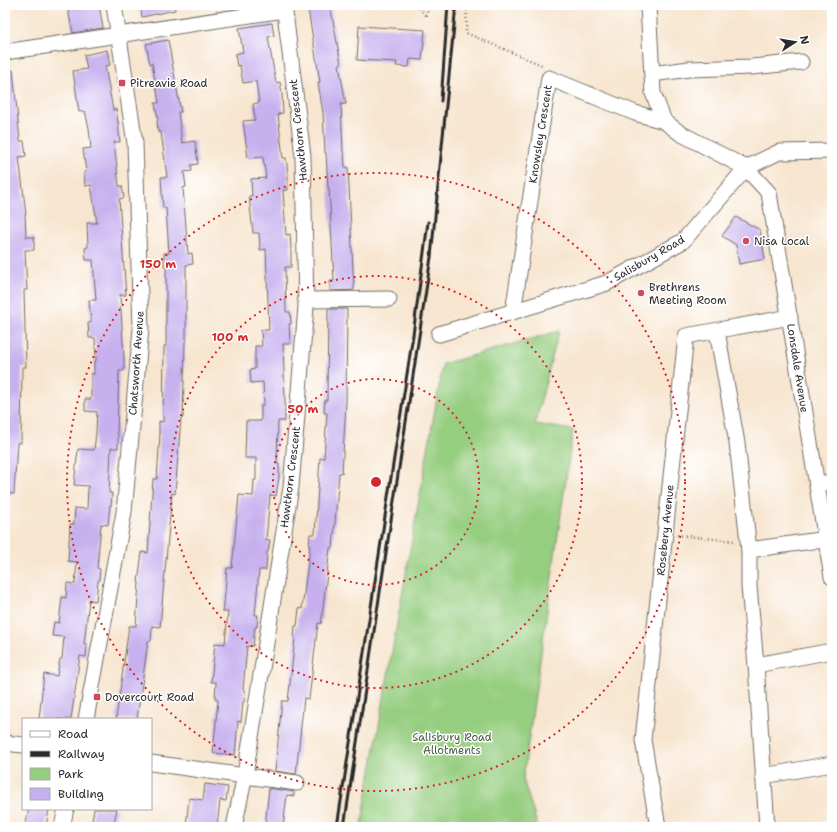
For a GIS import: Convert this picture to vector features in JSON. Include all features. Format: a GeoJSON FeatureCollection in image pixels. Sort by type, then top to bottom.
{"type":"FeatureCollection","features":[{"type":"Feature","properties":{"kind":"street","name":"Chatsworth Avenue"},"geometry":{"type":"LineString","coordinates":[[86,718],[124,512],[141,329],[135,143],[114,5]]}},
{"type":"Feature","properties":{"kind":"street"},"geometry":{"type":"LineString","coordinates":[[648,5],[653,93],[664,121],[680,133],[746,168]]}},
{"type":"Feature","properties":{"kind":"street"},"geometry":{"type":"LineString","coordinates":[[5,52],[284,7]]}},
{"type":"Feature","properties":{"kind":"street","name":"Hawthorn Crescent"},"geometry":{"type":"LineString","coordinates":[[234,827],[245,775],[291,487],[306,300],[303,156],[284,7]]}},
{"type":"Feature","properties":{"kind":"street"},"geometry":{"type":"LineString","coordinates":[[652,74],[801,62]]}},
{"type":"Feature","properties":{"kind":"street","name":"Knowsley Crescent"},"geometry":{"type":"LineString","coordinates":[[513,312],[549,78],[635,113],[664,121]]}},
{"type":"Feature","properties":{"kind":"street","name":"Salisbury Road"},"geometry":{"type":"LineString","coordinates":[[439,334],[607,283],[683,241],[746,168],[779,152],[832,151]]}},
{"type":"Feature","properties":{"kind":"street","name":"Lonsdale Avenue"},"geometry":{"type":"LineString","coordinates":[[746,168],[768,193],[790,317],[832,576]]}},
{"type":"Feature","properties":{"kind":"street"},"geometry":{"type":"LineString","coordinates":[[306,300],[389,299]]}},
{"type":"Feature","properties":{"kind":"street","name":"Rosebery Avenue"},"geometry":{"type":"LineString","coordinates":[[658,827],[643,740],[686,336],[790,317]]}},
{"type":"Feature","properties":{"kind":"street"},"geometry":{"type":"LineString","coordinates":[[717,331],[737,443],[749,546],[749,586],[767,827]]}},
{"type":"Feature","properties":{"kind":"street"},"geometry":{"type":"LineString","coordinates":[[817,484],[832,482]]}},
{"type":"Feature","properties":{"kind":"street"},"geometry":{"type":"LineString","coordinates":[[749,546],[826,539]]}},
{"type":"Feature","properties":{"kind":"street"},"geometry":{"type":"LineString","coordinates":[[756,664],[832,651]]}},
{"type":"Feature","properties":{"kind":"street"},"geometry":{"type":"LineString","coordinates":[[5,743],[22,745]]}},
{"type":"Feature","properties":{"kind":"street"},"geometry":{"type":"LineString","coordinates":[[152,763],[297,783]]}},
{"type":"Feature","properties":{"kind":"street"},"geometry":{"type":"LineString","coordinates":[[763,776],[832,764]]}},
{"type":"Feature","properties":{"kind":"street"},"geometry":{"type":"LineString","coordinates":[[62,827],[66,810]]}},
{"type":"Feature","properties":{"kind":"path"},"geometry":{"type":"LineString","coordinates":[[416,5],[427,17],[428,5]]}},
{"type":"Feature","properties":{"kind":"path"},"geometry":{"type":"LineString","coordinates":[[442,5],[467,6],[466,33],[551,70],[549,78]]}},
{"type":"Feature","properties":{"kind":"path"},"geometry":{"type":"LineString","coordinates":[[665,533],[749,546]]}},
{"type":"Feature","properties":{"kind":"green space","name":"Salisbury Road Allotments"},"geometry":{"type":"Polygon","coordinates":[[[559,331],[535,424],[573,430],[523,779],[538,827],[361,827],[443,364],[559,331]]]}},
{"type":"Feature","properties":{"kind":"building"},"geometry":{"type":"Polygon","coordinates":[[[67,5],[99,5],[103,28],[73,33],[67,5]]]}},
{"type":"Feature","properties":{"kind":"building"},"geometry":{"type":"Polygon","coordinates":[[[140,5],[174,5],[175,10],[142,17],[140,5]]]}},
{"type":"Feature","properties":{"kind":"building"},"geometry":{"type":"Polygon","coordinates":[[[330,5],[341,64],[339,65],[346,104],[341,104],[343,153],[345,167],[348,167],[354,290],[330,291],[330,281],[334,281],[329,188],[323,113],[318,82],[320,82],[308,9],[330,5]]]}},
{"type":"Feature","properties":{"kind":"building"},"geometry":{"type":"Polygon","coordinates":[[[272,23],[274,36],[268,37],[276,83],[280,82],[282,94],[283,113],[278,114],[283,158],[286,158],[288,172],[288,190],[283,190],[286,235],[290,234],[291,248],[291,267],[285,267],[286,312],[290,312],[291,324],[289,324],[290,344],[283,344],[285,421],[278,421],[277,464],[279,464],[279,477],[276,496],[270,495],[266,540],[270,540],[267,552],[266,570],[259,570],[255,615],[258,615],[257,627],[255,627],[253,646],[247,646],[243,690],[245,691],[244,702],[241,722],[238,721],[235,755],[213,753],[218,700],[215,699],[216,682],[211,682],[215,643],[225,644],[228,612],[223,612],[227,568],[232,568],[239,495],[253,496],[254,480],[256,480],[256,458],[245,458],[246,421],[261,421],[261,405],[264,405],[263,382],[251,383],[250,370],[255,369],[255,346],[262,346],[261,330],[269,330],[266,249],[260,250],[259,233],[253,233],[249,196],[252,196],[251,179],[266,178],[263,157],[248,158],[243,121],[255,120],[253,104],[259,103],[256,81],[243,83],[240,65],[237,66],[235,54],[243,52],[239,28],[272,23]]]}},
{"type":"Feature","properties":{"kind":"building"},"geometry":{"type":"Polygon","coordinates":[[[359,26],[425,30],[422,60],[410,59],[409,67],[396,66],[397,62],[357,60],[359,26]]]}},
{"type":"Feature","properties":{"kind":"building"},"geometry":{"type":"Polygon","coordinates":[[[168,40],[181,112],[178,112],[182,143],[195,141],[198,164],[191,165],[192,171],[184,172],[186,187],[183,188],[188,254],[192,253],[193,264],[186,265],[186,342],[183,418],[181,418],[175,494],[172,493],[160,627],[152,626],[151,641],[148,641],[137,718],[116,718],[129,626],[136,626],[138,582],[142,552],[148,553],[153,479],[157,479],[160,434],[159,421],[163,422],[164,346],[166,346],[166,266],[164,266],[164,253],[169,253],[166,208],[163,208],[161,177],[167,177],[161,132],[158,132],[158,120],[155,103],[159,103],[152,63],[150,64],[146,44],[168,40]]]}},
{"type":"Feature","properties":{"kind":"building"},"geometry":{"type":"Polygon","coordinates":[[[107,50],[110,65],[105,66],[113,110],[116,109],[118,122],[120,142],[114,142],[119,186],[122,186],[124,198],[119,199],[126,295],[120,295],[124,371],[119,371],[118,448],[111,448],[109,493],[112,493],[111,506],[110,505],[108,525],[101,524],[97,568],[100,569],[96,601],[89,600],[84,644],[87,644],[86,657],[80,656],[71,718],[39,718],[44,674],[57,676],[60,659],[62,659],[64,637],[52,636],[54,622],[59,623],[62,597],[66,598],[67,583],[75,584],[77,562],[68,561],[70,524],[74,524],[75,508],[87,509],[88,486],[74,485],[78,449],[94,450],[96,433],[97,412],[85,411],[85,399],[91,399],[91,374],[94,374],[94,361],[96,361],[95,338],[89,338],[88,323],[91,323],[89,300],[96,300],[93,260],[86,260],[85,248],[88,247],[87,223],[97,223],[91,185],[85,186],[84,172],[86,172],[83,149],[91,148],[89,128],[85,111],[79,112],[73,71],[87,69],[84,55],[107,50]]]}},
{"type":"Feature","properties":{"kind":"building"},"geometry":{"type":"Polygon","coordinates":[[[13,70],[20,141],[24,141],[26,156],[19,157],[26,214],[26,237],[34,237],[34,250],[25,250],[27,290],[24,290],[26,367],[22,367],[21,443],[17,443],[14,494],[5,493],[5,354],[7,354],[5,296],[8,296],[5,250],[5,71],[13,70]]]}},
{"type":"Feature","properties":{"kind":"building","name":"Nisa Local"},"geometry":{"type":"Polygon","coordinates":[[[736,217],[760,230],[765,259],[739,264],[736,245],[722,236],[736,217]]]}},
{"type":"Feature","properties":{"kind":"building"},"geometry":{"type":"Polygon","coordinates":[[[328,309],[347,309],[346,402],[342,473],[339,473],[333,548],[330,548],[321,624],[318,623],[309,699],[304,698],[296,774],[275,771],[282,701],[288,701],[295,626],[297,626],[299,608],[302,609],[310,547],[310,534],[315,534],[320,458],[324,458],[327,413],[324,413],[325,400],[327,400],[328,309]]]}},
{"type":"Feature","properties":{"kind":"building"},"geometry":{"type":"Polygon","coordinates":[[[205,784],[228,787],[226,801],[220,800],[217,827],[186,827],[189,798],[203,800],[205,784]]]}},
{"type":"Feature","properties":{"kind":"building"},"geometry":{"type":"Polygon","coordinates":[[[269,788],[294,792],[294,796],[287,795],[283,827],[265,827],[269,788]]]}},
{"type":"Feature","properties":{"kind":"building"},"geometry":{"type":"Polygon","coordinates":[[[29,810],[49,810],[46,827],[25,827],[29,810]]]}},
{"type":"Feature","properties":{"kind":"building"},"geometry":{"type":"Polygon","coordinates":[[[94,810],[117,810],[113,827],[91,827],[94,810]]]}},
{"type":"Feature","properties":{"kind":"railway"},"geometry":{"type":"LineString","coordinates":[[441,101],[448,5]]}},
{"type":"Feature","properties":{"kind":"railway"},"geometry":{"type":"LineString","coordinates":[[344,827],[431,257],[456,5]]}},
{"type":"Feature","properties":{"kind":"railway"},"geometry":{"type":"LineString","coordinates":[[337,827],[413,335],[428,222]]}},
{"type":"Feature","properties":{"kind":"place","name":"Pitreavie Road"},"geometry":{"type":"Point","coordinates":[122,83]}},
{"type":"Feature","properties":{"kind":"place","name":"Nisa Local"},"geometry":{"type":"Point","coordinates":[746,241]}},
{"type":"Feature","properties":{"kind":"place","name":"Brethrens Meeting Room"},"geometry":{"type":"Point","coordinates":[641,293]}},
{"type":"Feature","properties":{"kind":"place","name":"Dovercourt Road"},"geometry":{"type":"Point","coordinates":[97,697]}}]}
